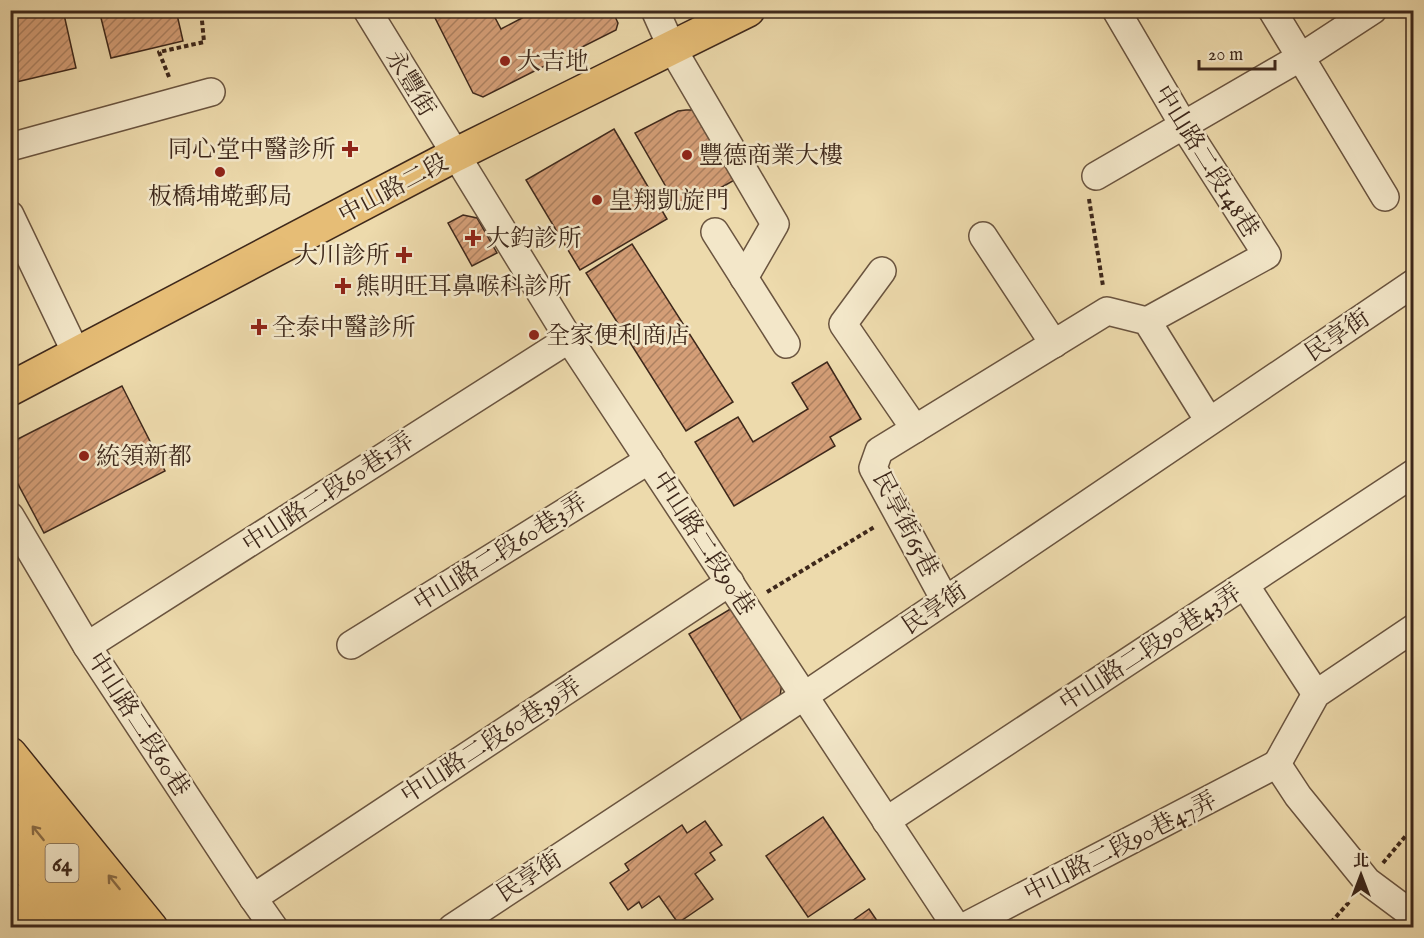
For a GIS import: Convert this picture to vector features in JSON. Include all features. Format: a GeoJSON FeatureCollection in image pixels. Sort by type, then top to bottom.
{"type":"FeatureCollection","features":[{"type":"Feature","properties":{"kind":"main road","name":"中山路二段"},"geometry":{"type":"LineString","coordinates":[[10,389],[455,155],[748,10]]}},
{"type":"Feature","properties":{"kind":"main road"},"geometry":{"type":"LineString","coordinates":[[10,754],[151,927]]}},
{"type":"Feature","properties":{"kind":"main road","name":"64"},"geometry":{"type":"LineString","coordinates":[[10,798],[114,927]]}},
{"type":"Feature","properties":{"kind":"main road","name":"64"},"geometry":{"type":"LineString","coordinates":[[10,847],[73,927]]}},
{"type":"Feature","properties":{"kind":"main road"},"geometry":{"type":"LineString","coordinates":[[10,899],[32,927]]}},
{"type":"Feature","properties":{"kind":"street","name":"永豐街"},"geometry":{"type":"LineString","coordinates":[[367,10],[455,155]]}},
{"type":"Feature","properties":{"kind":"street"},"geometry":{"type":"LineString","coordinates":[[655,10],[672,48],[775,224],[744,278]]}},
{"type":"Feature","properties":{"kind":"street"},"geometry":{"type":"LineString","coordinates":[[1272,10],[1385,197]]}},
{"type":"Feature","properties":{"kind":"street"},"geometry":{"type":"LineString","coordinates":[[1096,176],[1302,57],[1373,10]]}},
{"type":"Feature","properties":{"kind":"street","name":"中山路二段148巷"},"geometry":{"type":"LineString","coordinates":[[1122,12],[1184,126],[1267,255],[1147,321]]}},
{"type":"Feature","properties":{"kind":"street"},"geometry":{"type":"LineString","coordinates":[[10,147],[211,92]]}},
{"type":"Feature","properties":{"kind":"street","name":"中山路二段90巷"},"geometry":{"type":"LineString","coordinates":[[455,155],[570,339],[957,927]]}},
{"type":"Feature","properties":{"kind":"street"},"geometry":{"type":"LineString","coordinates":[[10,215],[77,355]]}},
{"type":"Feature","properties":{"kind":"street"},"geometry":{"type":"LineString","coordinates":[[715,232],[786,344]]}},
{"type":"Feature","properties":{"kind":"street"},"geometry":{"type":"LineString","coordinates":[[983,236],[1054,344]]}},
{"type":"Feature","properties":{"kind":"street"},"geometry":{"type":"LineString","coordinates":[[882,271],[843,324],[915,429]]}},
{"type":"Feature","properties":{"kind":"street","name":"民享街"},"geometry":{"type":"LineString","coordinates":[[452,927],[804,696],[1413,283]]}},
{"type":"Feature","properties":{"kind":"street"},"geometry":{"type":"LineString","coordinates":[[1107,311],[1147,321],[1209,421]]}},
{"type":"Feature","properties":{"kind":"street","name":"民享街65巷"},"geometry":{"type":"LineString","coordinates":[[945,600],[873,468],[879,451],[1107,311]]}},
{"type":"Feature","properties":{"kind":"street","name":"中山路二段60巷1弄"},"geometry":{"type":"LineString","coordinates":[[87,646],[570,339]]}},
{"type":"Feature","properties":{"kind":"street","name":"中山路二段60巷3弄"},"geometry":{"type":"LineString","coordinates":[[351,645],[649,460]]}},
{"type":"Feature","properties":{"kind":"street","name":"中山路二段90巷43弄"},"geometry":{"type":"LineString","coordinates":[[886,821],[1413,473]]}},
{"type":"Feature","properties":{"kind":"street","name":"中山路二段60巷"},"geometry":{"type":"LineString","coordinates":[[10,516],[87,646],[274,927]]}},
{"type":"Feature","properties":{"kind":"street","name":"中山路二段60巷39弄"},"geometry":{"type":"LineString","coordinates":[[253,898],[730,582]]}},
{"type":"Feature","properties":{"kind":"street"},"geometry":{"type":"LineString","coordinates":[[1245,585],[1316,694]]}},
{"type":"Feature","properties":{"kind":"street"},"geometry":{"type":"LineString","coordinates":[[1413,628],[1316,694],[1277,764],[1298,796],[1367,881],[1413,916]]}},
{"type":"Feature","properties":{"kind":"street","name":"中山路二段90巷47弄"},"geometry":{"type":"LineString","coordinates":[[962,927],[1277,764]]}},
{"type":"Feature","properties":{"kind":"path"},"geometry":{"type":"LineString","coordinates":[[179,101],[159,52],[204,42],[201,10]]}},
{"type":"Feature","properties":{"kind":"path"},"geometry":{"type":"LineString","coordinates":[[1096,176],[1087,187],[1107,311]]}},
{"type":"Feature","properties":{"kind":"path"},"geometry":{"type":"LineString","coordinates":[[745,605],[897,513]]}},
{"type":"Feature","properties":{"kind":"building"},"geometry":{"type":"Polygon","coordinates":[[[10,10],[63,10],[76,68],[12,83],[10,10]]]}},
{"type":"Feature","properties":{"kind":"building"},"geometry":{"type":"Polygon","coordinates":[[[99,10],[176,10],[183,41],[111,58],[99,10]]]}},
{"type":"Feature","properties":{"kind":"building","name":"大吉地"},"geometry":{"type":"Polygon","coordinates":[[[431,10],[491,10],[501,29],[537,10],[612,10],[618,23],[616,30],[483,97],[473,93],[431,10]]]}},
{"type":"Feature","properties":{"kind":"building","name":"豐德商業大樓"},"geometry":{"type":"Polygon","coordinates":[[[695,110],[738,178],[680,211],[635,133],[678,111],[695,110]]]}},
{"type":"Feature","properties":{"kind":"building","name":"皇翔凱旋門"},"geometry":{"type":"Polygon","coordinates":[[[614,129],[667,219],[580,270],[526,180],[614,129]]]}},
{"type":"Feature","properties":{"kind":"building","name":"大鈞診所"},"geometry":{"type":"Polygon","coordinates":[[[463,215],[477,218],[497,253],[472,266],[448,223],[463,215]]]}},
{"type":"Feature","properties":{"kind":"building","name":"皇翔凱旋門"},"geometry":{"type":"Polygon","coordinates":[[[632,244],[733,402],[686,431],[586,273],[632,244]]]}},
{"type":"Feature","properties":{"kind":"building"},"geometry":{"type":"Polygon","coordinates":[[[827,362],[861,419],[830,437],[835,446],[734,506],[695,442],[738,417],[753,442],[808,409],[792,383],[827,362]]]}},
{"type":"Feature","properties":{"kind":"building","name":"統領新都"},"geometry":{"type":"Polygon","coordinates":[[[122,386],[165,471],[44,533],[10,469],[10,443],[122,386]]]}},
{"type":"Feature","properties":{"kind":"building"},"geometry":{"type":"Polygon","coordinates":[[[737,605],[783,676],[780,696],[742,721],[689,634],[737,605]]]}},
{"type":"Feature","properties":{"kind":"building"},"geometry":{"type":"Polygon","coordinates":[[[823,817],[865,879],[808,917],[766,856],[823,817]]]}},
{"type":"Feature","properties":{"kind":"building"},"geometry":{"type":"Polygon","coordinates":[[[705,821],[722,845],[710,853],[715,860],[695,874],[713,899],[678,923],[659,896],[642,908],[639,902],[628,910],[610,883],[629,870],[625,864],[682,825],[687,833],[705,821]]]}},
{"type":"Feature","properties":{"kind":"building"},"geometry":{"type":"Polygon","coordinates":[[[869,909],[882,928],[842,928],[869,909]]]}},
{"type":"Feature","properties":{"kind":"place","name":"大吉地"},"geometry":{"type":"Point","coordinates":[505,61]}},
{"type":"Feature","properties":{"kind":"place","name":"同心堂中醫診所"},"geometry":{"type":"Point","coordinates":[350,149]}},
{"type":"Feature","properties":{"kind":"place","name":"豐德商業大樓"},"geometry":{"type":"Point","coordinates":[687,155]}},
{"type":"Feature","properties":{"kind":"place","name":"板橋埔墘郵局"},"geometry":{"type":"Point","coordinates":[220,172]}},
{"type":"Feature","properties":{"kind":"place","name":"皇翔凱旋門"},"geometry":{"type":"Point","coordinates":[597,200]}},
{"type":"Feature","properties":{"kind":"place","name":"大鈞診所"},"geometry":{"type":"Point","coordinates":[473,238]}},
{"type":"Feature","properties":{"kind":"place","name":"大川診所"},"geometry":{"type":"Point","coordinates":[404,255]}},
{"type":"Feature","properties":{"kind":"place","name":"熊明旺耳鼻喉科診所"},"geometry":{"type":"Point","coordinates":[343,286]}},
{"type":"Feature","properties":{"kind":"place","name":"全泰中醫診所"},"geometry":{"type":"Point","coordinates":[259,327]}},
{"type":"Feature","properties":{"kind":"place","name":"全家便利商店"},"geometry":{"type":"Point","coordinates":[534,335]}},
{"type":"Feature","properties":{"kind":"place","name":"統領新都"},"geometry":{"type":"Point","coordinates":[84,456]}}]}
